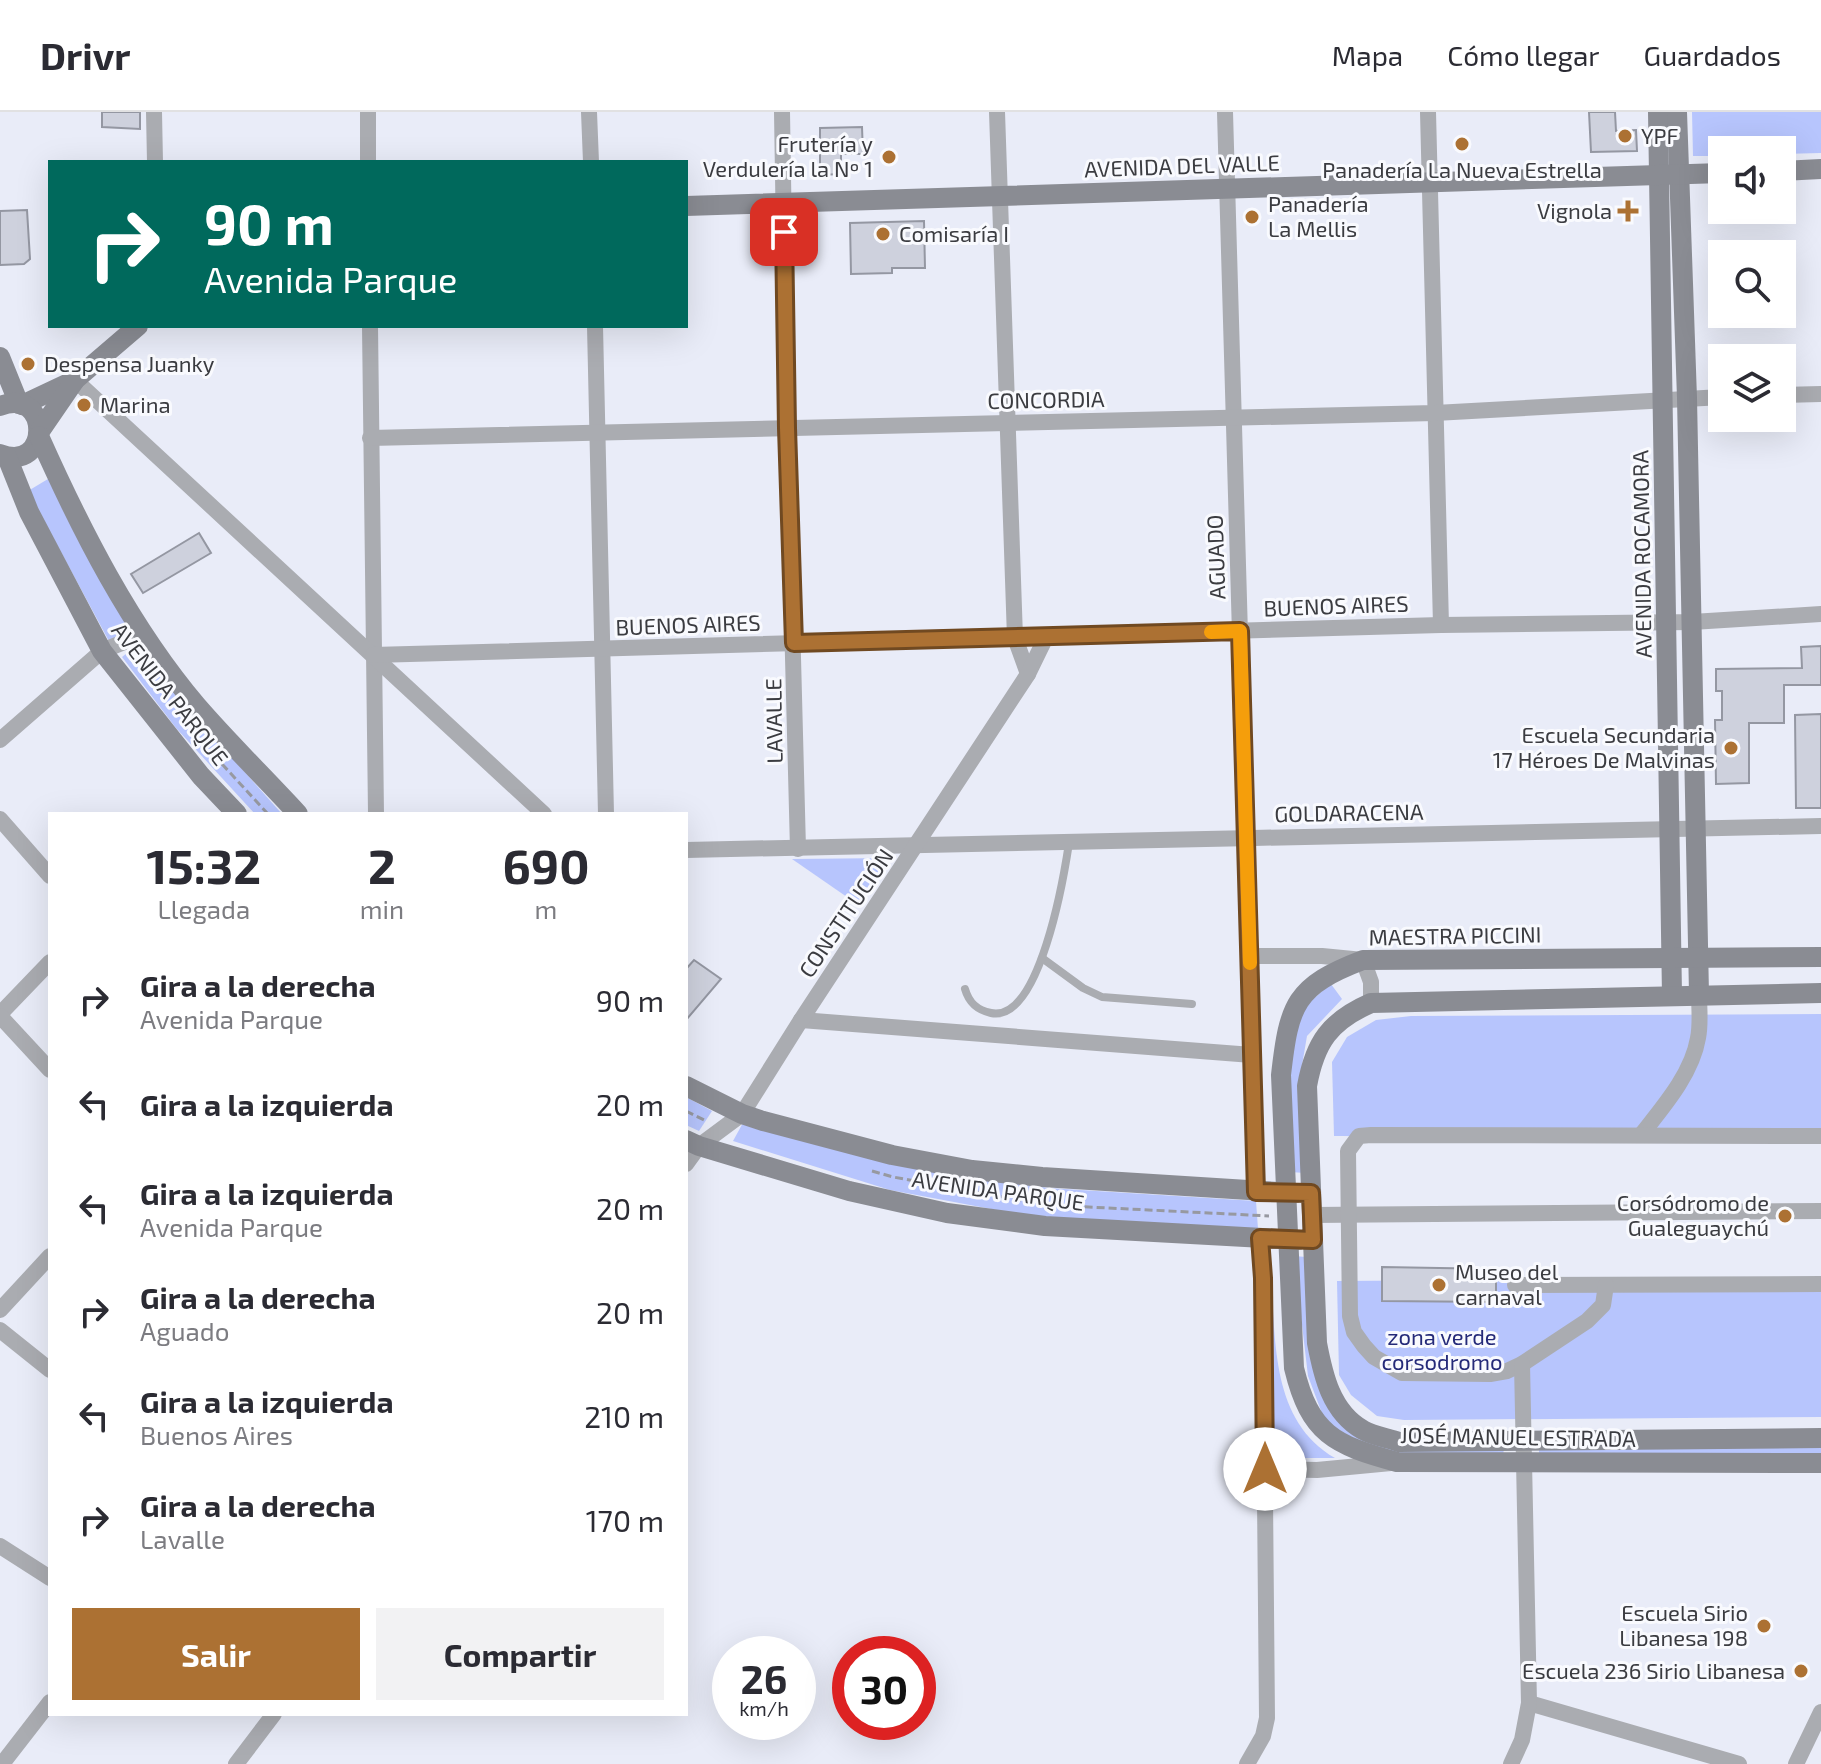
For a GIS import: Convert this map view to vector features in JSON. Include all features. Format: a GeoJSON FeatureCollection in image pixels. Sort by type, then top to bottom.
{"type":"FeatureCollection","features":[{"type":"Feature","properties":{"kind":"main road","name":"AVENIDA ROCAMORA"},"geometry":{"type":"LineString","coordinates":[[1658,112],[1669,174],[1687,398],[1699,994]]}},
{"type":"Feature","properties":{"kind":"main road","name":"AVENIDA ROCAMORA"},"geometry":{"type":"LineString","coordinates":[[1672,995],[1664,399],[1669,174],[1677,112]]}},
{"type":"Feature","properties":{"kind":"main road"},"geometry":{"type":"LineString","coordinates":[[1796,170],[1821,169]]}},
{"type":"Feature","properties":{"kind":"main road","name":"AVENIDA DEL VALLE"},"geometry":{"type":"LineString","coordinates":[[688,206],[1708,173]]}},
{"type":"Feature","properties":{"kind":"main road"},"geometry":{"type":"LineString","coordinates":[[2,456],[24,455],[36,444],[39,433],[75,380],[136,328]]}},
{"type":"Feature","properties":{"kind":"main road","name":"AVENIDA PARQUE"},"geometry":{"type":"LineString","coordinates":[[0,357],[14,405],[36,417],[39,433],[69,501],[140,628],[196,705],[296,812]]}},
{"type":"Feature","properties":{"kind":"main road"},"geometry":{"type":"LineString","coordinates":[[14,405],[75,380]]}},
{"type":"Feature","properties":{"kind":"main road","name":"AVENIDA PARQUE"},"geometry":{"type":"LineString","coordinates":[[2,456],[102,651],[201,776],[235,812]]}},
{"type":"Feature","properties":{"kind":"main road","name":"MAESTRA PICCINI"},"geometry":{"type":"LineString","coordinates":[[1284,1193],[1281,1075],[1285,1032],[1298,1002],[1317,980],[1363,960],[1821,957]]}},
{"type":"Feature","properties":{"kind":"main road"},"geometry":{"type":"LineString","coordinates":[[1311,1193],[1307,1086],[1312,1056],[1326,1033],[1349,1013],[1371,1003],[1821,993]]}},
{"type":"Feature","properties":{"kind":"main road","name":"AVENIDA PARQUE"},"geometry":{"type":"LineString","coordinates":[[688,1087],[742,1114],[892,1155],[972,1170],[1256,1192],[1311,1193]]}},
{"type":"Feature","properties":{"kind":"main road","name":"AVENIDA PARQUE"},"geometry":{"type":"LineString","coordinates":[[693,1143],[849,1191],[947,1213],[1045,1226],[1313,1240]]}},
{"type":"Feature","properties":{"kind":"main road","name":"JOSÉ MANUEL ESTRADA"},"geometry":{"type":"LineString","coordinates":[[1284,1193],[1294,1368],[1300,1395],[1322,1429],[1350,1449],[1397,1462],[1821,1463]]}},
{"type":"Feature","properties":{"kind":"main road","name":"JOSÉ MANUEL ESTRADA"},"geometry":{"type":"LineString","coordinates":[[1311,1193],[1317,1343],[1323,1375],[1333,1400],[1362,1430],[1399,1442],[1821,1438]]}},
{"type":"Feature","properties":{"kind":"street"},"geometry":{"type":"LineString","coordinates":[[154,112],[155,160]]}},
{"type":"Feature","properties":{"kind":"street"},"geometry":{"type":"LineString","coordinates":[[368,112],[368,160]]}},
{"type":"Feature","properties":{"kind":"street"},"geometry":{"type":"LineString","coordinates":[[589,112],[591,160]]}},
{"type":"Feature","properties":{"kind":"street","name":"LAVALLE"},"geometry":{"type":"LineString","coordinates":[[782,112],[798,849]]}},
{"type":"Feature","properties":{"kind":"street"},"geometry":{"type":"LineString","coordinates":[[997,112],[1015,638],[1028,674]]}},
{"type":"Feature","properties":{"kind":"street","name":"AGUADO"},"geometry":{"type":"LineString","coordinates":[[1225,112],[1256,1192]]}},
{"type":"Feature","properties":{"kind":"street"},"geometry":{"type":"LineString","coordinates":[[1428,112],[1441,625]]}},
{"type":"Feature","properties":{"kind":"street"},"geometry":{"type":"LineString","coordinates":[[370,328],[376,812]]}},
{"type":"Feature","properties":{"kind":"street"},"geometry":{"type":"LineString","coordinates":[[595,328],[606,812]]}},
{"type":"Feature","properties":{"kind":"street"},"geometry":{"type":"LineString","coordinates":[[75,380],[542,812]]}},
{"type":"Feature","properties":{"kind":"street"},"geometry":{"type":"LineString","coordinates":[[1796,395],[1821,394]]}},
{"type":"Feature","properties":{"kind":"street","name":"CONCORDIA"},"geometry":{"type":"LineString","coordinates":[[370,438],[1435,413],[1708,397]]}},
{"type":"Feature","properties":{"kind":"street","name":"BUENOS AIRES"},"geometry":{"type":"LineString","coordinates":[[373,655],[1441,625],[1692,622],[1821,614]]}},
{"type":"Feature","properties":{"kind":"street"},"geometry":{"type":"LineString","coordinates":[[0,740],[102,651],[124,642],[140,628]]}},
{"type":"Feature","properties":{"kind":"street","name":"CONSTITUCIÓN"},"geometry":{"type":"LineString","coordinates":[[693,1143],[742,1114],[1028,674],[1046,637]]}},
{"type":"Feature","properties":{"kind":"street"},"geometry":{"type":"LineString","coordinates":[[0,819],[48,874]]}},
{"type":"Feature","properties":{"kind":"street","name":"GOLDARACENA"},"geometry":{"type":"LineString","coordinates":[[688,850],[1821,826]]}},
{"type":"Feature","properties":{"kind":"street"},"geometry":{"type":"LineString","coordinates":[[1249,956],[1322,956],[1363,960],[1371,982],[1371,1003]]}},
{"type":"Feature","properties":{"kind":"street"},"geometry":{"type":"LineString","coordinates":[[48,964],[0,1015],[48,1068]]}},
{"type":"Feature","properties":{"kind":"street"},"geometry":{"type":"LineString","coordinates":[[1641,1135],[1665,1103],[1694,1053],[1699,1037],[1699,994]]}},
{"type":"Feature","properties":{"kind":"street"},"geometry":{"type":"LineString","coordinates":[[801,1020],[1252,1055]]}},
{"type":"Feature","properties":{"kind":"street"},"geometry":{"type":"LineString","coordinates":[[1606,1285],[1603,1305],[1587,1321],[1507,1371],[1490,1374],[1402,1373],[1374,1357],[1354,1332],[1350,1316],[1348,1151],[1352,1143],[1359,1136],[1821,1136]]}},
{"type":"Feature","properties":{"kind":"street"},"geometry":{"type":"LineString","coordinates":[[1312,1215],[1821,1211]]}},
{"type":"Feature","properties":{"kind":"street"},"geometry":{"type":"LineString","coordinates":[[1247,1764],[1263,1736],[1267,1718],[1263,1278],[1260,1238]]}},
{"type":"Feature","properties":{"kind":"street"},"geometry":{"type":"LineString","coordinates":[[0,1310],[48,1258]]}},
{"type":"Feature","properties":{"kind":"street"},"geometry":{"type":"LineString","coordinates":[[1515,1285],[1821,1284]]}},
{"type":"Feature","properties":{"kind":"street"},"geometry":{"type":"LineString","coordinates":[[0,1330],[48,1368]]}},
{"type":"Feature","properties":{"kind":"street"},"geometry":{"type":"LineString","coordinates":[[1511,1764],[1528,1721],[1529,1703],[1522,1364]]}},
{"type":"Feature","properties":{"kind":"street"},"geometry":{"type":"LineString","coordinates":[[1265,1469],[1317,1470],[1397,1462]]}},
{"type":"Feature","properties":{"kind":"street"},"geometry":{"type":"LineString","coordinates":[[0,1546],[48,1577]]}},
{"type":"Feature","properties":{"kind":"street"},"geometry":{"type":"LineString","coordinates":[[1529,1703],[1739,1764]]}},
{"type":"Feature","properties":{"kind":"street"},"geometry":{"type":"LineString","coordinates":[[2,1764],[48,1705]]}},
{"type":"Feature","properties":{"kind":"street"},"geometry":{"type":"LineString","coordinates":[[1796,1764],[1821,1712]]}},
{"type":"Feature","properties":{"kind":"street"},"geometry":{"type":"LineString","coordinates":[[236,1764],[272,1716]]}},
{"type":"Feature","properties":{"kind":"lane"},"geometry":{"type":"LineString","coordinates":[[965,989],[968,998],[979,1009],[995,1014],[1009,1010],[1026,992],[1042,958],[1061,896],[1069,843]]}},
{"type":"Feature","properties":{"kind":"lane"},"geometry":{"type":"LineString","coordinates":[[1042,958],[1083,988],[1102,997],[1192,1004]]}},
{"type":"Feature","properties":{"kind":"path"},"geometry":{"type":"LineString","coordinates":[[688,1112],[706,1121]]}},
{"type":"Feature","properties":{"kind":"green space"},"geometry":{"type":"Polygon","coordinates":[[[1692,112],[1821,112],[1821,153],[1796,154],[1796,136],[1708,136],[1708,156],[1693,156],[1692,112]]]}},
{"type":"Feature","properties":{"kind":"green space"},"geometry":{"type":"Polygon","coordinates":[[[48,479],[131,626],[110,643],[28,491],[48,479]]]}},
{"type":"Feature","properties":{"kind":"green space"},"geometry":{"type":"Polygon","coordinates":[[[141,642],[195,716],[280,812],[253,812],[176,728],[122,657],[141,642]]]}},
{"type":"Feature","properties":{"kind":"green space"},"geometry":{"type":"Polygon","coordinates":[[[892,858],[860,906],[792,859],[892,858]]]}},
{"type":"Feature","properties":{"kind":"green space"},"geometry":{"type":"Polygon","coordinates":[[[1331,984],[1342,999],[1307,1036],[1301,1071],[1305,1173],[1290,1172],[1287,1085],[1292,1040],[1308,1005],[1331,984]]]}},
{"type":"Feature","properties":{"kind":"green space"},"geometry":{"type":"Polygon","coordinates":[[[1821,1014],[1821,1137],[1334,1136],[1332,1062],[1347,1037],[1376,1020],[1411,1016],[1821,1014]]]}},
{"type":"Feature","properties":{"kind":"green space"},"geometry":{"type":"Polygon","coordinates":[[[688,1098],[712,1111],[699,1131],[688,1126],[688,1098]]]}},
{"type":"Feature","properties":{"kind":"green space"},"geometry":{"type":"Polygon","coordinates":[[[744,1121],[892,1163],[1048,1188],[1256,1201],[1258,1229],[1045,1219],[890,1190],[733,1141],[744,1121]]]}},
{"type":"Feature","properties":{"kind":"green space"},"geometry":{"type":"Polygon","coordinates":[[[1294,1256],[1306,1257],[1313,1341],[1360,1435],[1504,1446],[1503,1458],[1394,1457],[1353,1445],[1323,1416],[1308,1376],[1294,1256]]]}},
{"type":"Feature","properties":{"kind":"green space"},"geometry":{"type":"Polygon","coordinates":[[[1271,1278],[1277,1353],[1288,1402],[1314,1442],[1335,1458],[1273,1458],[1271,1278]]]}},
{"type":"Feature","properties":{"kind":"green space","name":"zona verde corsodromo"},"geometry":{"type":"Polygon","coordinates":[[[1821,1278],[1821,1417],[1404,1420],[1377,1416],[1351,1395],[1339,1375],[1337,1281],[1821,1278]]]}},
{"type":"Feature","properties":{"kind":"green space"},"geometry":{"type":"Polygon","coordinates":[[[1539,1444],[1821,1444],[1821,1457],[1539,1457],[1539,1444]]]}},
{"type":"Feature","properties":{"kind":"building"},"geometry":{"type":"Polygon","coordinates":[[[102,112],[140,112],[140,129],[102,127],[102,112]]]}},
{"type":"Feature","properties":{"kind":"building"},"geometry":{"type":"Polygon","coordinates":[[[1589,112],[1615,112],[1616,131],[1636,130],[1637,151],[1591,152],[1589,112]]]}},
{"type":"Feature","properties":{"kind":"building"},"geometry":{"type":"Polygon","coordinates":[[[862,127],[863,154],[841,154],[841,174],[820,175],[820,128],[862,127]]]}},
{"type":"Feature","properties":{"kind":"building"},"geometry":{"type":"Polygon","coordinates":[[[27,210],[30,259],[24,264],[0,265],[0,211],[27,210]]]}},
{"type":"Feature","properties":{"kind":"building"},"geometry":{"type":"Polygon","coordinates":[[[924,221],[925,268],[892,268],[892,273],[851,274],[850,223],[924,221]]]}},
{"type":"Feature","properties":{"kind":"building"},"geometry":{"type":"Polygon","coordinates":[[[199,533],[211,553],[143,593],[131,574],[199,533]]]}},
{"type":"Feature","properties":{"kind":"building"},"geometry":{"type":"Polygon","coordinates":[[[1821,646],[1821,685],[1784,685],[1784,723],[1749,723],[1749,783],[1716,784],[1715,720],[1722,720],[1722,691],[1716,691],[1716,669],[1802,668],[1801,647],[1821,646]]]}},
{"type":"Feature","properties":{"kind":"building"},"geometry":{"type":"Polygon","coordinates":[[[1821,714],[1821,808],[1796,808],[1795,715],[1821,714]]]}},
{"type":"Feature","properties":{"kind":"building"},"geometry":{"type":"Polygon","coordinates":[[[694,960],[721,979],[688,1018],[688,967],[694,960]]]}},
{"type":"Feature","properties":{"kind":"building","name":"Museo del carnaval"},"geometry":{"type":"Polygon","coordinates":[[[1382,1267],[1496,1269],[1496,1302],[1382,1301],[1382,1267]]]}},
{"type":"Feature","properties":{"kind":"slow traffic"},"geometry":{"type":"LineString","coordinates":[[1211,632],[1240,631],[1250,963]]}},
{"type":"Feature","properties":{"kind":"place","name":"YPF"},"geometry":{"type":"Point","coordinates":[1625,136]}},
{"type":"Feature","properties":{"kind":"place","name":"Panadería La Nueva Estrella"},"geometry":{"type":"Point","coordinates":[1462,144]}},
{"type":"Feature","properties":{"kind":"place","name":"Frutería y Verdulería la Nº 1"},"geometry":{"type":"Point","coordinates":[889,157]}},
{"type":"Feature","properties":{"kind":"place","name":"Vignola"},"geometry":{"type":"Point","coordinates":[1628,211]}},
{"type":"Feature","properties":{"kind":"place","name":"Panadería La Mellis"},"geometry":{"type":"Point","coordinates":[1252,217]}},
{"type":"Feature","properties":{"kind":"place","name":"Comisaría I"},"geometry":{"type":"Point","coordinates":[883,234]}},
{"type":"Feature","properties":{"kind":"place","name":"Despensa Juanky"},"geometry":{"type":"Point","coordinates":[28,364]}},
{"type":"Feature","properties":{"kind":"place","name":"Marina"},"geometry":{"type":"Point","coordinates":[84,405]}},
{"type":"Feature","properties":{"kind":"place","name":"Escuela Secundaria 17 Héroes De Malvinas"},"geometry":{"type":"Point","coordinates":[1731,748]}},
{"type":"Feature","properties":{"kind":"place","name":"Corsódromo de Gualeguaychú"},"geometry":{"type":"Point","coordinates":[1785,1216]}},
{"type":"Feature","properties":{"kind":"place","name":"Museo del carnaval"},"geometry":{"type":"Point","coordinates":[1439,1285]}},
{"type":"Feature","properties":{"kind":"place","name":"Escuela Sirio Libanesa 198"},"geometry":{"type":"Point","coordinates":[1764,1626]}},
{"type":"Feature","properties":{"kind":"place","name":"Escuela 236 Sirio Libanesa"},"geometry":{"type":"Point","coordinates":[1801,1671]}},
{"type":"Feature","properties":{"kind":"route"},"geometry":{"type":"LineString","coordinates":[[784,232],[794,643],[1240,631],[1256,1192],[1311,1193],[1313,1240],[1260,1238],[1265,1469]]}}]}
